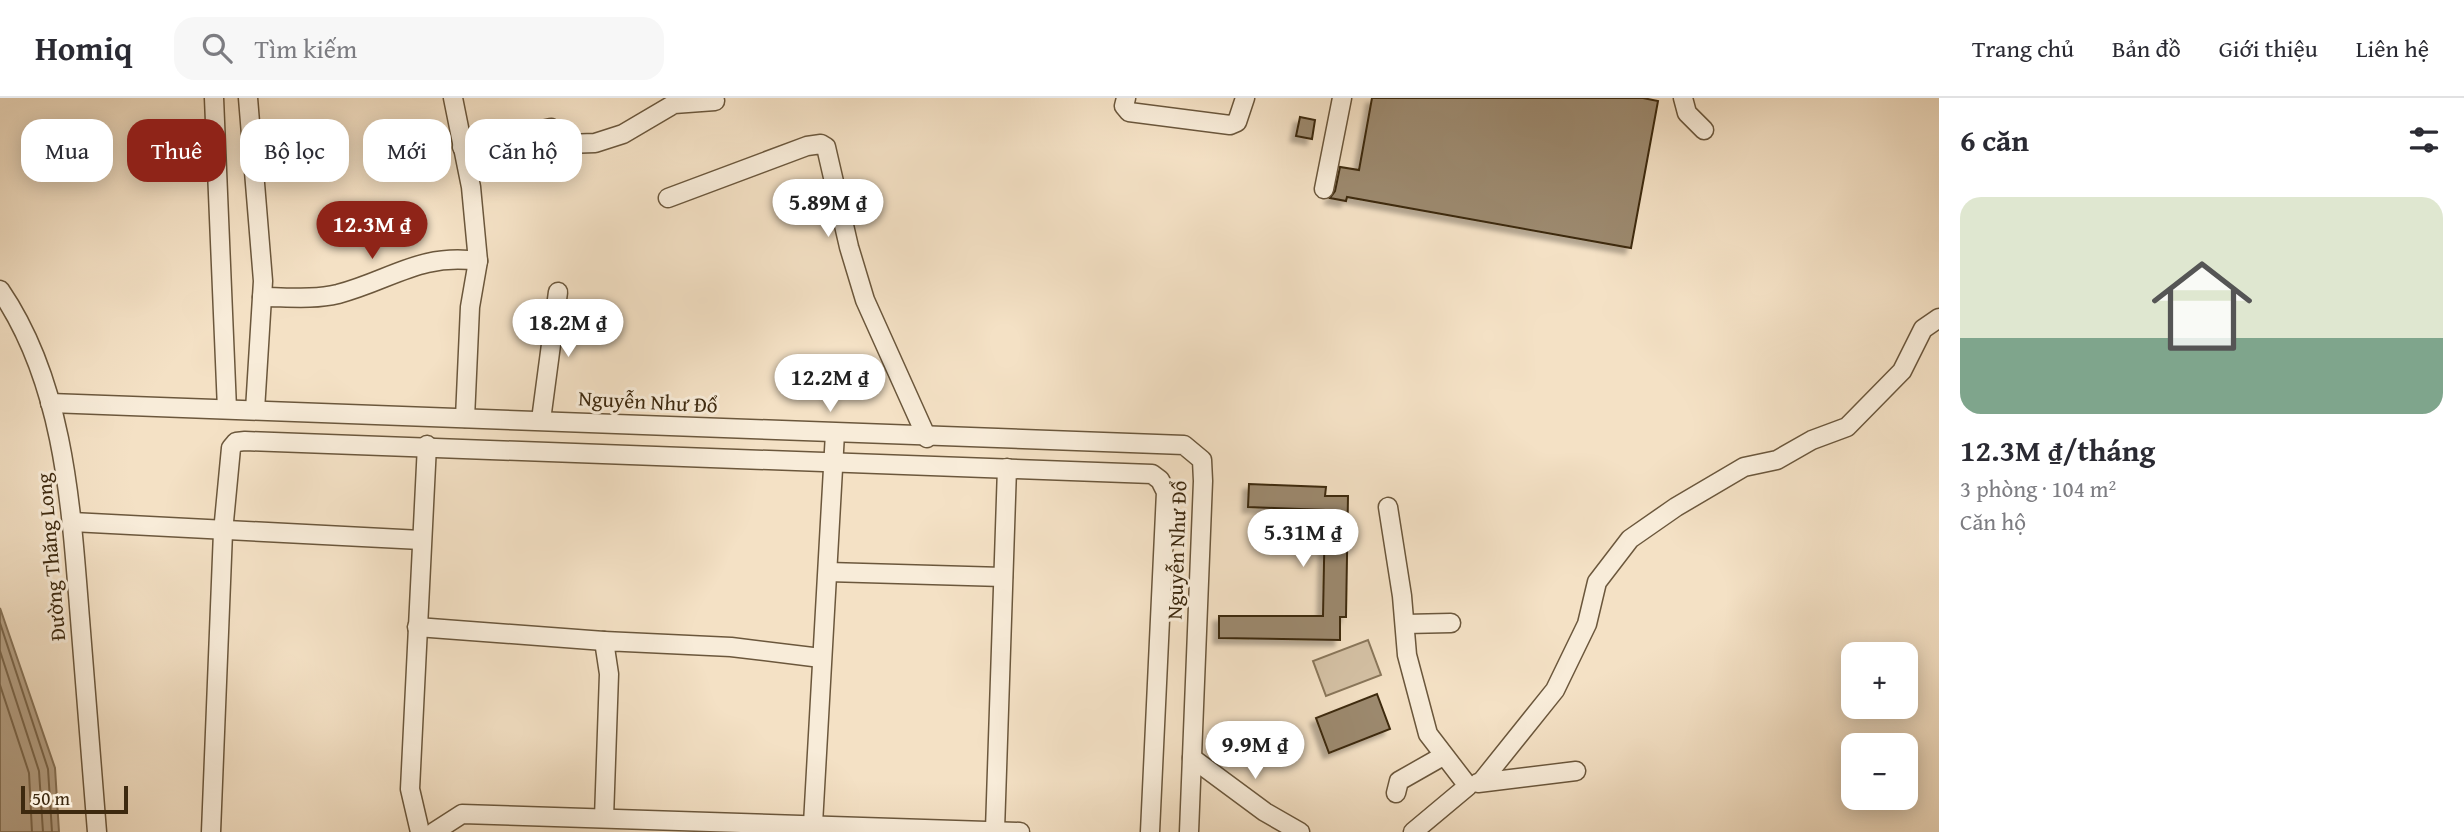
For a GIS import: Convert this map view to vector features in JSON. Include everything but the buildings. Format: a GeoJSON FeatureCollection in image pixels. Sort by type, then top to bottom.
{"type":"FeatureCollection","features":[{"type":"Feature","properties":{"kind":"street"},"geometry":{"type":"LineString","coordinates":[[214,98],[227,409]]}},
{"type":"Feature","properties":{"kind":"street"},"geometry":{"type":"LineString","coordinates":[[248,98],[262,297],[255,410]]}},
{"type":"Feature","properties":{"kind":"street"},"geometry":{"type":"LineString","coordinates":[[453,98],[471,187],[478,261],[470,307],[465,418]]}},
{"type":"Feature","properties":{"kind":"street"},"geometry":{"type":"LineString","coordinates":[[1126,98],[1124,106],[1129,112],[1230,125],[1237,122],[1245,98]]}},
{"type":"Feature","properties":{"kind":"street"},"geometry":{"type":"LineString","coordinates":[[1324,189],[1342,98]]}},
{"type":"Feature","properties":{"kind":"street"},"geometry":{"type":"LineString","coordinates":[[1683,98],[1687,113],[1704,130]]}},
{"type":"Feature","properties":{"kind":"street"},"geometry":{"type":"LineString","coordinates":[[462,147],[551,128],[565,145],[595,143],[623,134],[674,104],[715,100]]}},
{"type":"Feature","properties":{"kind":"street"},"geometry":{"type":"LineString","coordinates":[[668,198],[807,146],[821,144],[826,148],[849,247],[865,300],[927,438]]}},
{"type":"Feature","properties":{"kind":"street"},"geometry":{"type":"LineString","coordinates":[[262,297],[323,297],[353,289],[428,260],[478,261]]}},
{"type":"Feature","properties":{"kind":"street","name":"Đường Thăng Long"},"geometry":{"type":"LineString","coordinates":[[0,290],[12,307],[50,404],[66,463],[97,832]]}},
{"type":"Feature","properties":{"kind":"street"},"geometry":{"type":"LineString","coordinates":[[541,420],[558,292]]}},
{"type":"Feature","properties":{"kind":"street"},"geometry":{"type":"LineString","coordinates":[[1413,832],[1475,784],[1555,690],[1584,632],[1597,582],[1630,539],[1676,507],[1744,467],[1777,460],[1812,440],[1847,426],[1902,371],[1923,329],[1939,318]]}},
{"type":"Feature","properties":{"kind":"street","name":"Nguyễn Như Đổ"},"geometry":{"type":"LineString","coordinates":[[50,404],[541,420],[927,438],[1184,445],[1202,460],[1189,832]]}},
{"type":"Feature","properties":{"kind":"street"},"geometry":{"type":"LineString","coordinates":[[813,824],[835,433]]}},
{"type":"Feature","properties":{"kind":"street"},"geometry":{"type":"LineString","coordinates":[[211,832],[224,530],[231,448],[236,442],[427,445],[1152,474],[1160,480],[1166,492],[1150,832]]}},
{"type":"Feature","properties":{"kind":"street"},"geometry":{"type":"LineString","coordinates":[[420,832],[410,789],[427,445]]}},
{"type":"Feature","properties":{"kind":"street"},"geometry":{"type":"LineString","coordinates":[[995,830],[1007,468]]}},
{"type":"Feature","properties":{"kind":"street"},"geometry":{"type":"LineString","coordinates":[[1388,507],[1408,655],[1428,734],[1443,755],[1475,784],[1576,771]]}},
{"type":"Feature","properties":{"kind":"street"},"geometry":{"type":"LineString","coordinates":[[72,522],[422,540]]}},
{"type":"Feature","properties":{"kind":"street"},"geometry":{"type":"LineString","coordinates":[[828,572],[1003,577]]}},
{"type":"Feature","properties":{"kind":"street"},"geometry":{"type":"LineString","coordinates":[[1405,624],[1451,623]]}},
{"type":"Feature","properties":{"kind":"street"},"geometry":{"type":"LineString","coordinates":[[417,627],[731,647],[821,658]]}},
{"type":"Feature","properties":{"kind":"street"},"geometry":{"type":"LineString","coordinates":[[604,641],[610,674],[604,818]]}},
{"type":"Feature","properties":{"kind":"street"},"geometry":{"type":"LineString","coordinates":[[1396,793],[1399,781],[1443,755]]}},
{"type":"Feature","properties":{"kind":"street"},"geometry":{"type":"LineString","coordinates":[[1192,758],[1265,812],[1300,832]]}},
{"type":"Feature","properties":{"kind":"street"},"geometry":{"type":"LineString","coordinates":[[434,832],[462,814],[604,818],[706,826],[813,824],[1020,832]]}},
{"type":"Feature","properties":{"kind":"shaded area"},"geometry":{"type":"Polygon","coordinates":[[[1368,640],[1381,675],[1326,696],[1313,661],[1368,640]]]}},
{"type":"Feature","properties":{"kind":"water"},"geometry":{"type":"Polygon","coordinates":[[[0,608],[55,768],[59,832],[0,832],[0,608]]]}}]}
